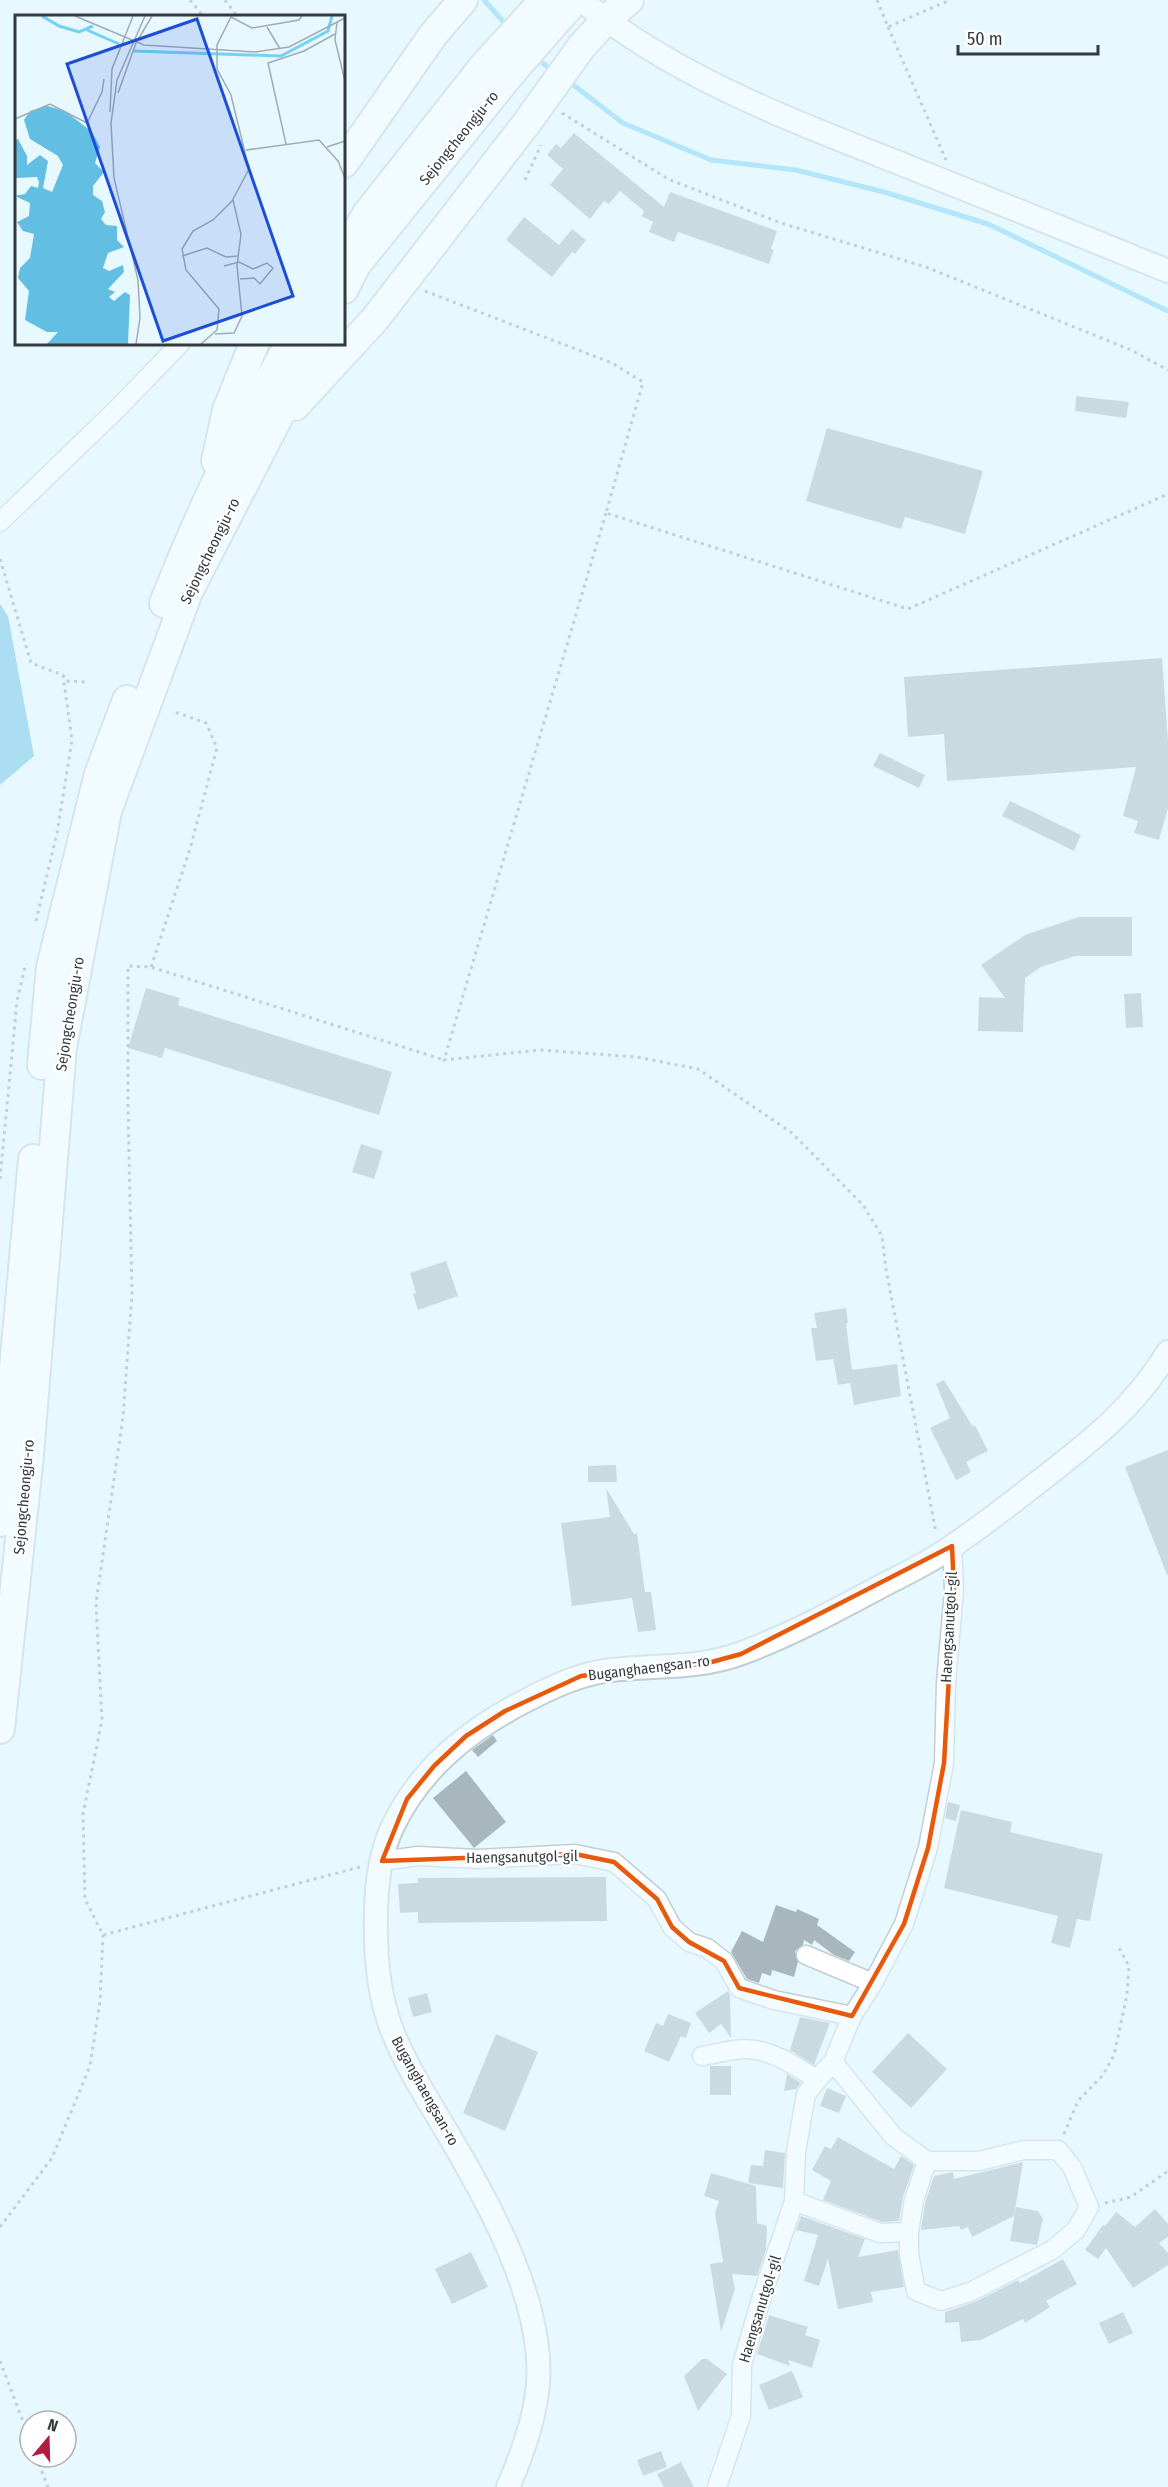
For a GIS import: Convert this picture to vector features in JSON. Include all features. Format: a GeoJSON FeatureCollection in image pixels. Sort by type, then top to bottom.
{"type":"FeatureCollection","features":[{"type":"Feature","properties":{"kind":"highway"},"geometry":{"type":"LineString","coordinates":[[345,162],[433,35],[463,0]]}},
{"type":"Feature","properties":{"kind":"highway","name":"Sejongcheongju-ro"},"geometry":{"type":"LineString","coordinates":[[345,251],[367,214],[483,67],[544,0]]}},
{"type":"Feature","properties":{"kind":"highway","name":"Sejongcheongju-ro"},"geometry":{"type":"LineString","coordinates":[[345,287],[356,265],[511,73],[575,0]]}},
{"type":"Feature","properties":{"kind":"highway"},"geometry":{"type":"LineString","coordinates":[[269,435],[375,319],[535,131],[582,46],[629,0]]}},
{"type":"Feature","properties":{"kind":"highway"},"geometry":{"type":"LineString","coordinates":[[207,503],[227,410],[254,345]]}},
{"type":"Feature","properties":{"kind":"highway","name":"Sejongcheongju-ro"},"geometry":{"type":"LineString","coordinates":[[0,1522],[51,967],[99,774],[190,537],[269,377],[289,345]]}},
{"type":"Feature","properties":{"kind":"highway","name":"Sejongcheongju-ro"},"geometry":{"type":"LineString","coordinates":[[0,1729],[28,1455],[62,1048],[107,811],[188,592],[315,345]]}},
{"type":"Feature","properties":{"kind":"street"},"geometry":{"type":"LineString","coordinates":[[581,0],[606,20],[664,59],[784,118],[1168,271]]}},
{"type":"Feature","properties":{"kind":"street"},"geometry":{"type":"LineString","coordinates":[[0,522],[116,410],[179,345]]}},
{"type":"Feature","properties":{"kind":"street","name":"Buganghaengsan-ro"},"geometry":{"type":"LineString","coordinates":[[508,2487],[531,2424],[538,2384],[537,2347],[531,2315],[520,2275],[497,2226],[452,2140],[407,2064],[391,2027],[380,1986],[375,1943],[376,1898],[382,1861],[390,1833],[406,1799],[434,1766],[466,1736],[505,1711],[550,1688],[581,1676],[611,1670],[708,1663],[741,1654],[837,1610],[946,1550],[1099,1435],[1134,1400],[1168,1352]]}},
{"type":"Feature","properties":{"kind":"street","name":"Haengsanutgol-gil"},"geometry":{"type":"LineString","coordinates":[[717,2487],[741,2416],[742,2365],[794,2201],[796,2152],[806,2094],[816,2079],[833,2062],[852,2016],[873,1983],[904,1924],[928,1848],[944,1763],[946,1683],[954,1590],[946,1550]]}},
{"type":"Feature","properties":{"kind":"street","name":"Haengsanutgol-gil"},"geometry":{"type":"LineString","coordinates":[[382,1861],[418,1856],[478,1859],[575,1854],[614,1862],[657,1899],[672,1926],[689,1942],[706,1948],[724,1961],[739,1988],[774,2000],[852,2016]]}},
{"type":"Feature","properties":{"kind":"street"},"geometry":{"type":"LineString","coordinates":[[806,1955],[873,1983]]}},
{"type":"Feature","properties":{"kind":"street"},"geometry":{"type":"LineString","coordinates":[[702,2056],[745,2049],[768,2054],[794,2065],[816,2079]]}},
{"type":"Feature","properties":{"kind":"street"},"geometry":{"type":"LineString","coordinates":[[833,2062],[894,2137],[927,2161],[980,2161],[1024,2150],[1058,2150],[1072,2167],[1089,2207],[1076,2230],[1052,2250],[970,2292],[941,2301],[916,2290],[909,2254],[909,2232],[914,2200],[927,2161]]}},
{"type":"Feature","properties":{"kind":"street"},"geometry":{"type":"LineString","coordinates":[[794,2201],[880,2233],[909,2232]]}},
{"type":"Feature","properties":{"kind":"path"},"geometry":{"type":"LineString","coordinates":[[190,0],[202,15]]}},
{"type":"Feature","properties":{"kind":"path"},"geometry":{"type":"LineString","coordinates":[[225,0],[236,15]]}},
{"type":"Feature","properties":{"kind":"path"},"geometry":{"type":"LineString","coordinates":[[877,0],[957,186]]}},
{"type":"Feature","properties":{"kind":"path"},"geometry":{"type":"LineString","coordinates":[[888,27],[950,0]]}},
{"type":"Feature","properties":{"kind":"path"},"geometry":{"type":"LineString","coordinates":[[560,112],[668,179],[781,223],[926,267],[1131,350],[1168,370]]}},
{"type":"Feature","properties":{"kind":"path"},"geometry":{"type":"LineString","coordinates":[[525,180],[535,131]]}},
{"type":"Feature","properties":{"kind":"path"},"geometry":{"type":"LineString","coordinates":[[420,289],[612,363],[643,382],[444,1060]]}},
{"type":"Feature","properties":{"kind":"path"},"geometry":{"type":"LineString","coordinates":[[606,513],[908,609],[1168,494]]}},
{"type":"Feature","properties":{"kind":"path"},"geometry":{"type":"LineString","coordinates":[[0,559],[31,663],[63,675],[66,681],[86,682]]}},
{"type":"Feature","properties":{"kind":"path"},"geometry":{"type":"LineString","coordinates":[[151,967],[190,849],[217,748],[206,723],[172,711]]}},
{"type":"Feature","properties":{"kind":"path"},"geometry":{"type":"LineString","coordinates":[[0,2227],[52,2158],[90,2066],[100,2001],[103,1935],[85,1899],[83,1814],[102,1720],[96,1603],[123,1417],[132,1294],[128,1108],[129,966],[151,967],[444,1060],[540,1050],[637,1057],[698,1069],[792,1133],[863,1205],[882,1236],[886,1269],[946,1550]]}},
{"type":"Feature","properties":{"kind":"path"},"geometry":{"type":"LineString","coordinates":[[103,1935],[382,1861]]}},
{"type":"Feature","properties":{"kind":"path"},"geometry":{"type":"LineString","coordinates":[[1058,2150],[1078,2100],[1103,2075],[1114,2055],[1127,1995],[1129,1966],[1118,1946]]}},
{"type":"Feature","properties":{"kind":"path"},"geometry":{"type":"LineString","coordinates":[[1089,2207],[1131,2197],[1168,2171]]}},
{"type":"Feature","properties":{"kind":"path"},"geometry":{"type":"LineString","coordinates":[[0,2361],[18,2409]]}},
{"type":"Feature","properties":{"kind":"path"},"geometry":{"type":"LineString","coordinates":[[41,2469],[48,2487]]}},
{"type":"Feature","properties":{"kind":"highlighted area"},"geometry":{"type":"Polygon","coordinates":[[[952,1546],[954,1590],[944,1763],[928,1848],[904,1924],[852,2016],[739,1988],[724,1961],[689,1942],[672,1927],[657,1899],[614,1862],[575,1854],[382,1861],[407,1799],[434,1766],[466,1736],[505,1711],[581,1676],[708,1663],[741,1654],[952,1546]]]}},
{"type":"Feature","properties":{"kind":"shaded area"},"geometry":{"type":"Polygon","coordinates":[[[0,604],[8,616],[34,756],[0,785],[0,604]]]}},
{"type":"Feature","properties":{"kind":"building"},"geometry":{"type":"Polygon","coordinates":[[[574,133],[664,207],[670,192],[777,231],[769,264],[678,232],[674,242],[649,232],[653,222],[642,216],[644,211],[620,191],[609,204],[604,201],[590,219],[550,185],[563,169],[547,155],[556,144],[561,148],[574,133]]]}},
{"type":"Feature","properties":{"kind":"building"},"geometry":{"type":"Polygon","coordinates":[[[524,217],[559,245],[572,229],[586,240],[575,254],[572,252],[552,277],[506,240],[524,217]]]}},
{"type":"Feature","properties":{"kind":"building"},"geometry":{"type":"Polygon","coordinates":[[[1076,396],[1129,402],[1126,418],[1075,411],[1076,396]]]}},
{"type":"Feature","properties":{"kind":"building"},"geometry":{"type":"Polygon","coordinates":[[[827,428],[983,471],[965,534],[905,517],[901,529],[806,501],[827,428]]]}},
{"type":"Feature","properties":{"kind":"building"},"geometry":{"type":"Polygon","coordinates":[[[1162,658],[1168,741],[1168,808],[1159,840],[1134,833],[1138,821],[1123,816],[1136,767],[947,781],[944,734],[908,737],[904,677],[1162,658]]]}},
{"type":"Feature","properties":{"kind":"building"},"geometry":{"type":"Polygon","coordinates":[[[880,753],[925,775],[919,788],[873,766],[880,753]]]}},
{"type":"Feature","properties":{"kind":"building"},"geometry":{"type":"Polygon","coordinates":[[[1010,801],[1081,835],[1074,851],[1002,816],[1010,801]]]}},
{"type":"Feature","properties":{"kind":"building"},"geometry":{"type":"Polygon","coordinates":[[[1079,917],[1132,917],[1132,956],[1075,956],[1041,967],[1025,978],[1023,1032],[978,1031],[979,997],[1005,998],[981,965],[1025,935],[1079,917]]]}},
{"type":"Feature","properties":{"kind":"building"},"geometry":{"type":"Polygon","coordinates":[[[146,988],[180,998],[178,1005],[392,1072],[379,1115],[165,1048],[162,1058],[128,1048],[146,988]]]}},
{"type":"Feature","properties":{"kind":"building"},"geometry":{"type":"Polygon","coordinates":[[[1141,993],[1143,1027],[1126,1028],[1124,994],[1141,993]]]}},
{"type":"Feature","properties":{"kind":"building"},"geometry":{"type":"Polygon","coordinates":[[[361,1144],[383,1151],[374,1179],[352,1172],[361,1144]]]}},
{"type":"Feature","properties":{"kind":"building"},"geometry":{"type":"Polygon","coordinates":[[[446,1261],[458,1296],[418,1310],[410,1273],[446,1261]]]}},
{"type":"Feature","properties":{"kind":"building"},"geometry":{"type":"Polygon","coordinates":[[[846,1308],[852,1370],[897,1364],[901,1396],[854,1405],[850,1383],[838,1385],[833,1359],[816,1361],[811,1328],[817,1328],[814,1313],[846,1308]]]}},
{"type":"Feature","properties":{"kind":"building"},"geometry":{"type":"Polygon","coordinates":[[[944,1380],[973,1427],[975,1425],[988,1451],[966,1462],[971,1472],[956,1480],[930,1428],[950,1418],[936,1384],[944,1380]]]}},
{"type":"Feature","properties":{"kind":"building"},"geometry":{"type":"Polygon","coordinates":[[[1168,1450],[1168,1575],[1167,1575],[1125,1467],[1168,1450]]]}},
{"type":"Feature","properties":{"kind":"building"},"geometry":{"type":"Polygon","coordinates":[[[616,1465],[617,1482],[588,1482],[588,1466],[616,1465]]]}},
{"type":"Feature","properties":{"kind":"building"},"geometry":{"type":"Polygon","coordinates":[[[606,1488],[634,1534],[637,1533],[645,1592],[651,1592],[656,1630],[638,1632],[632,1598],[572,1606],[561,1523],[610,1517],[606,1488]]]}},
{"type":"Feature","properties":{"kind":"building"},"geometry":{"type":"Polygon","coordinates":[[[493,1735],[497,1741],[478,1757],[472,1750],[493,1735]]]}},
{"type":"Feature","properties":{"kind":"building"},"geometry":{"type":"Polygon","coordinates":[[[466,1771],[506,1822],[474,1848],[433,1798],[466,1771]]]}},
{"type":"Feature","properties":{"kind":"building"},"geometry":{"type":"Polygon","coordinates":[[[948,1802],[960,1805],[956,1821],[945,1818],[948,1802]]]}},
{"type":"Feature","properties":{"kind":"building"},"geometry":{"type":"Polygon","coordinates":[[[961,1810],[1012,1822],[1010,1832],[1103,1854],[1090,1921],[1077,1919],[1070,1948],[1051,1943],[1058,1916],[944,1888],[961,1810]]]}},
{"type":"Feature","properties":{"kind":"building"},"geometry":{"type":"Polygon","coordinates":[[[606,1877],[607,1921],[418,1923],[418,1912],[400,1913],[398,1884],[418,1883],[418,1878],[606,1877]]]}},
{"type":"Feature","properties":{"kind":"building"},"geometry":{"type":"Polygon","coordinates":[[[776,1905],[796,1912],[797,1909],[819,1919],[817,1925],[855,1952],[849,1961],[834,1955],[814,1940],[812,1945],[804,1940],[803,1945],[795,1951],[798,1962],[794,1977],[772,1970],[771,1976],[762,1973],[759,1983],[747,1979],[731,1952],[742,1931],[763,1942],[776,1905]]]}},
{"type":"Feature","properties":{"kind":"building"},"geometry":{"type":"Polygon","coordinates":[[[728,1991],[731,2038],[721,2024],[709,2033],[695,2013],[728,1991]]]}},
{"type":"Feature","properties":{"kind":"building"},"geometry":{"type":"Polygon","coordinates":[[[427,1993],[432,2012],[413,2017],[408,1998],[427,1993]]]}},
{"type":"Feature","properties":{"kind":"building"},"geometry":{"type":"Polygon","coordinates":[[[668,2014],[691,2023],[686,2038],[681,2036],[669,2062],[644,2051],[656,2023],[663,2026],[668,2014]]]}},
{"type":"Feature","properties":{"kind":"building"},"geometry":{"type":"Polygon","coordinates":[[[800,2017],[830,2023],[814,2065],[790,2050],[800,2017]]]}},
{"type":"Feature","properties":{"kind":"building"},"geometry":{"type":"Polygon","coordinates":[[[908,2033],[947,2069],[911,2108],[872,2072],[908,2033]]]}},
{"type":"Feature","properties":{"kind":"building"},"geometry":{"type":"Polygon","coordinates":[[[496,2034],[538,2052],[505,2131],[463,2113],[496,2034]]]}},
{"type":"Feature","properties":{"kind":"building"},"geometry":{"type":"Polygon","coordinates":[[[710,2066],[731,2066],[731,2095],[710,2095],[710,2066]]]}},
{"type":"Feature","properties":{"kind":"building"},"geometry":{"type":"Polygon","coordinates":[[[787,2074],[801,2083],[796,2089],[784,2091],[787,2074]]]}},
{"type":"Feature","properties":{"kind":"building"},"geometry":{"type":"Polygon","coordinates":[[[827,2088],[846,2096],[839,2113],[820,2106],[827,2088]]]}},
{"type":"Feature","properties":{"kind":"building"},"geometry":{"type":"Polygon","coordinates":[[[838,2137],[894,2169],[901,2156],[914,2165],[903,2197],[899,2221],[882,2222],[823,2200],[831,2181],[812,2170],[825,2146],[831,2149],[838,2137]]]}},
{"type":"Feature","properties":{"kind":"building"},"geometry":{"type":"Polygon","coordinates":[[[765,2150],[785,2153],[783,2188],[748,2183],[751,2165],[763,2166],[765,2150]]]}},
{"type":"Feature","properties":{"kind":"building"},"geometry":{"type":"Polygon","coordinates":[[[1023,2162],[1014,2216],[972,2237],[968,2227],[961,2230],[959,2226],[921,2230],[925,2203],[934,2176],[953,2172],[954,2179],[1023,2162]]]}},
{"type":"Feature","properties":{"kind":"building"},"geometry":{"type":"Polygon","coordinates":[[[711,2173],[756,2186],[757,2223],[767,2226],[766,2250],[757,2276],[732,2274],[735,2289],[721,2332],[710,2264],[723,2262],[715,2213],[719,2201],[704,2196],[711,2173]]]}},
{"type":"Feature","properties":{"kind":"building"},"geometry":{"type":"Polygon","coordinates":[[[1016,2207],[1038,2211],[1043,2219],[1037,2245],[1010,2241],[1016,2207]]]}},
{"type":"Feature","properties":{"kind":"building"},"geometry":{"type":"Polygon","coordinates":[[[1155,2209],[1168,2224],[1168,2237],[1159,2243],[1168,2253],[1168,2265],[1133,2288],[1106,2248],[1098,2259],[1085,2250],[1103,2225],[1105,2226],[1116,2212],[1135,2227],[1155,2209]]]}},
{"type":"Feature","properties":{"kind":"building"},"geometry":{"type":"Polygon","coordinates":[[[801,2216],[865,2239],[858,2257],[898,2250],[904,2287],[871,2292],[873,2302],[838,2309],[828,2259],[819,2286],[804,2281],[818,2235],[796,2230],[801,2216]]]}},
{"type":"Feature","properties":{"kind":"building"},"geometry":{"type":"Polygon","coordinates":[[[471,2252],[488,2287],[452,2304],[435,2269],[471,2252]]]}},
{"type":"Feature","properties":{"kind":"building"},"geometry":{"type":"Polygon","coordinates":[[[1063,2259],[1077,2284],[1046,2301],[1050,2307],[1025,2323],[1023,2319],[981,2340],[961,2342],[959,2322],[945,2323],[945,2312],[975,2302],[1018,2280],[1020,2283],[1063,2259]]]}},
{"type":"Feature","properties":{"kind":"building"},"geometry":{"type":"Polygon","coordinates":[[[1123,2312],[1133,2333],[1109,2344],[1099,2323],[1123,2312]]]}},
{"type":"Feature","properties":{"kind":"building"},"geometry":{"type":"Polygon","coordinates":[[[769,2315],[808,2327],[805,2335],[820,2340],[812,2368],[788,2360],[790,2366],[757,2354],[769,2315]]]}},
{"type":"Feature","properties":{"kind":"building"},"geometry":{"type":"Polygon","coordinates":[[[702,2359],[707,2359],[727,2374],[698,2411],[684,2376],[702,2359]]]}},
{"type":"Feature","properties":{"kind":"building"},"geometry":{"type":"Polygon","coordinates":[[[792,2371],[803,2397],[769,2410],[759,2385],[792,2371]]]}},
{"type":"Feature","properties":{"kind":"building"},"geometry":{"type":"Polygon","coordinates":[[[661,2451],[667,2467],[643,2476],[637,2460],[661,2451]]]}},
{"type":"Feature","properties":{"kind":"building"},"geometry":{"type":"Polygon","coordinates":[[[681,2462],[694,2487],[664,2487],[657,2474],[681,2462]]]}},
{"type":"Feature","properties":{"kind":"waterway"},"geometry":{"type":"LineString","coordinates":[[484,0],[508,27]]}},
{"type":"Feature","properties":{"kind":"waterway"},"geometry":{"type":"LineString","coordinates":[[536,58],[553,71]]}},
{"type":"Feature","properties":{"kind":"waterway"},"geometry":{"type":"LineString","coordinates":[[568,81],[623,123],[711,160],[796,170],[884,192],[988,224],[1168,311]]}}]}
